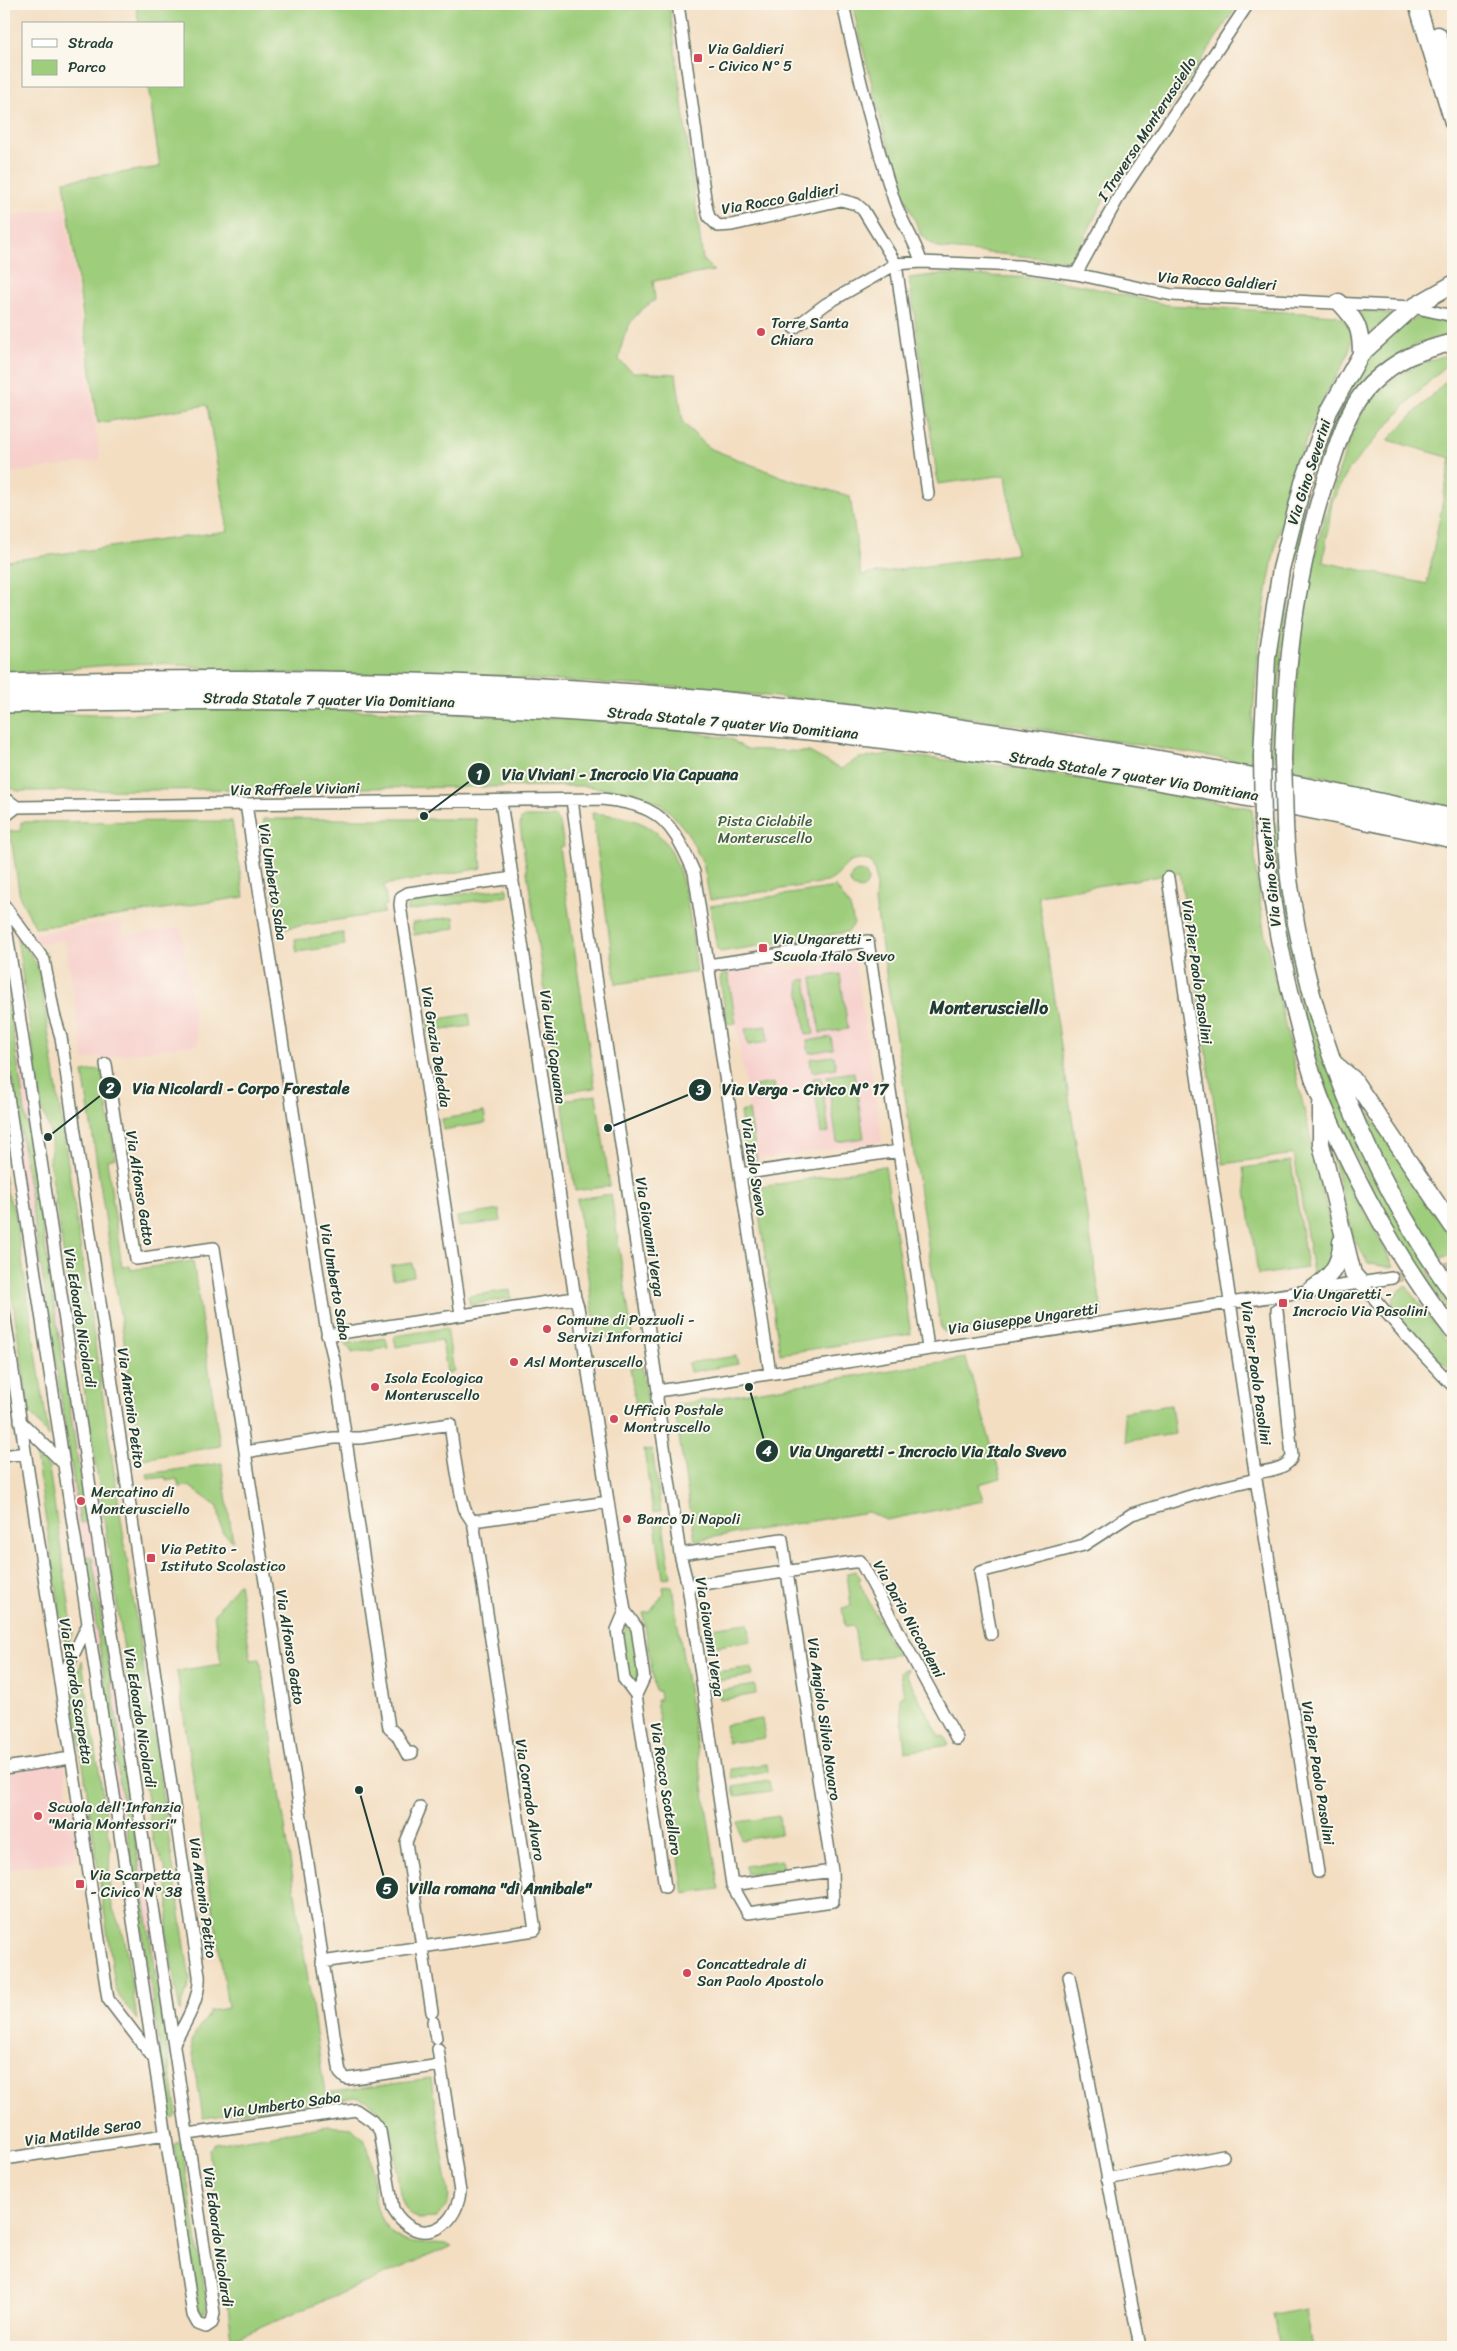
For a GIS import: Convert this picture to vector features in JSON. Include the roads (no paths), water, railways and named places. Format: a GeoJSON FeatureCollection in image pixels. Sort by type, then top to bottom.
{"type":"FeatureCollection","features":[{"type":"Feature","properties":{"kind":"highway","name":"Strada Statale 7 quater Via Domitiana"},"geometry":{"type":"LineString","coordinates":[[4,685],[190,680],[344,682],[528,689],[729,704],[837,715],[1108,752],[1284,784],[1453,820]]}},
{"type":"Feature","properties":{"kind":"highway","name":"Strada Statale 7 quater Via Domitiana"},"geometry":{"type":"LineString","coordinates":[[4,702],[216,697],[442,702],[611,712],[836,732],[1047,760],[1178,782],[1307,806],[1453,837]]}},
{"type":"Feature","properties":{"kind":"street","name":"Via Rocco Galdieri"},"geometry":{"type":"LineString","coordinates":[[678,4],[706,205],[713,222],[718,226],[725,226],[834,200],[856,204],[869,218],[896,264],[921,262],[1019,266],[1076,274],[1172,295],[1413,307],[1453,316]]}},
{"type":"Feature","properties":{"kind":"street"},"geometry":{"type":"LineString","coordinates":[[843,4],[861,83],[894,201],[906,230],[918,250],[921,262]]}},
{"type":"Feature","properties":{"kind":"street","name":"I Traversa Monterusciello"},"geometry":{"type":"LineString","coordinates":[[1076,274],[1122,192],[1248,4]]}},
{"type":"Feature","properties":{"kind":"street"},"geometry":{"type":"LineString","coordinates":[[1417,4],[1453,122]]}},
{"type":"Feature","properties":{"kind":"street"},"geometry":{"type":"LineString","coordinates":[[1429,4],[1453,83]]}},
{"type":"Feature","properties":{"kind":"street"},"geometry":{"type":"LineString","coordinates":[[794,328],[826,304],[896,264],[928,494]]}},
{"type":"Feature","properties":{"kind":"street","name":"Via Gino Severini"},"geometry":{"type":"LineString","coordinates":[[1453,284],[1413,307],[1360,354],[1328,411],[1303,483],[1289,534],[1275,605],[1268,657],[1262,756],[1263,822],[1274,924],[1305,1050],[1322,1101],[1380,1222],[1453,1331]]}},
{"type":"Feature","properties":{"kind":"street"},"geometry":{"type":"LineString","coordinates":[[1339,302],[1358,325],[1361,338],[1360,354]]}},
{"type":"Feature","properties":{"kind":"street","name":"Via Gino Severini"},"geometry":{"type":"LineString","coordinates":[[1453,342],[1414,352],[1382,374],[1369,385],[1360,398],[1340,436],[1317,505],[1298,587],[1288,670],[1283,759],[1290,892],[1297,929],[1320,1019],[1345,1094],[1398,1206],[1418,1241],[1453,1293]]}},
{"type":"Feature","properties":{"kind":"street","name":"Via Italo Svevo"},"geometry":{"type":"LineString","coordinates":[[572,800],[602,799],[649,810],[669,827],[684,850],[694,872],[770,1374]]}},
{"type":"Feature","properties":{"kind":"street","name":"Via Raffaele Viviani"},"geometry":{"type":"LineString","coordinates":[[17,807],[572,800]]}},
{"type":"Feature","properties":{"kind":"street","name":"Via Giovanni Verga"},"geometry":{"type":"LineString","coordinates":[[572,800],[594,962],[658,1391],[657,1399],[680,1554],[688,1586],[732,1885]]}},
{"type":"Feature","properties":{"kind":"street"},"geometry":{"type":"LineString","coordinates":[[4,801],[9,801],[17,807],[8,814],[4,814]]}},
{"type":"Feature","properties":{"kind":"street","name":"Via Luigi Capuana"},"geometry":{"type":"LineString","coordinates":[[502,802],[575,1298]]}},
{"type":"Feature","properties":{"kind":"street","name":"Via Umberto Saba"},"geometry":{"type":"LineString","coordinates":[[246,804],[327,1335],[334,1360],[346,1436],[389,1728],[397,1735],[407,1754],[412,1753]]}},
{"type":"Feature","properties":{"kind":"street","name":"Via Grazia Deledda"},"geometry":{"type":"LineString","coordinates":[[461,1314],[400,905],[401,897],[408,894],[513,878]]}},
{"type":"Feature","properties":{"kind":"street","name":"Via Pier Paolo Pasolini"},"geometry":{"type":"LineString","coordinates":[[1168,878],[1256,1476],[1318,1872]]}},
{"type":"Feature","properties":{"kind":"street","name":"Via Antonio Petito"},"geometry":{"type":"LineString","coordinates":[[4,905],[40,952],[47,968],[54,1014],[61,1037],[199,1975],[197,1994],[184,2027],[174,2043]]}},
{"type":"Feature","properties":{"kind":"street","name":"Via Edoardo Nicolardi"},"geometry":{"type":"LineString","coordinates":[[4,914],[214,2312],[212,2323],[206,2327],[198,2324],[193,2315],[4,1070]]}},
{"type":"Feature","properties":{"kind":"street"},"geometry":{"type":"LineString","coordinates":[[708,965],[868,941],[928,1348]]}},
{"type":"Feature","properties":{"kind":"street","name":"Via Alfonso Gatto"},"geometry":{"type":"LineString","coordinates":[[106,1064],[136,1259],[214,1248],[338,2067],[342,2076],[348,2079],[440,2065]]}},
{"type":"Feature","properties":{"kind":"street"},"geometry":{"type":"LineString","coordinates":[[1335,1064],[1353,1079],[1453,1226]]}},
{"type":"Feature","properties":{"kind":"street"},"geometry":{"type":"LineString","coordinates":[[1322,1101],[1321,1144],[1353,1274],[1414,1345],[1453,1386]]}},
{"type":"Feature","properties":{"kind":"street"},"geometry":{"type":"LineString","coordinates":[[740,1174],[899,1151]]}},
{"type":"Feature","properties":{"kind":"street"},"geometry":{"type":"LineString","coordinates":[[1308,1292],[1327,1280],[1334,1271],[1341,1253],[1341,1227]]}},
{"type":"Feature","properties":{"kind":"street","name":"Via Giuseppe Ungaretti"},"geometry":{"type":"LineString","coordinates":[[658,1391],[1392,1278]]}},
{"type":"Feature","properties":{"kind":"street"},"geometry":{"type":"LineString","coordinates":[[327,1335],[575,1298]]}},
{"type":"Feature","properties":{"kind":"street","name":"Via Rocco Scotellaro"},"geometry":{"type":"LineString","coordinates":[[575,1298],[578,1307],[625,1611],[637,1628],[644,1678],[636,1695]]}},
{"type":"Feature","properties":{"kind":"street"},"geometry":{"type":"LineString","coordinates":[[991,1634],[980,1572],[1084,1545],[1132,1514],[1256,1476],[1286,1465],[1291,1461],[1278,1310]]}},
{"type":"Feature","properties":{"kind":"street","name":"Via Edoardo Scarpetta"},"geometry":{"type":"LineString","coordinates":[[4,1312],[108,2000],[154,2060]]}},
{"type":"Feature","properties":{"kind":"street"},"geometry":{"type":"LineString","coordinates":[[20,1421],[64,1464]]}},
{"type":"Feature","properties":{"kind":"street","name":"Via Corrado Alvaro"},"geometry":{"type":"LineString","coordinates":[[322,1962],[535,1930],[473,1521],[466,1513],[462,1497],[450,1424],[360,1438],[346,1436]]}},
{"type":"Feature","properties":{"kind":"street"},"geometry":{"type":"LineString","coordinates":[[245,1452],[346,1436]]}},
{"type":"Feature","properties":{"kind":"street"},"geometry":{"type":"LineString","coordinates":[[4,1456],[25,1453]]}},
{"type":"Feature","properties":{"kind":"street"},"geometry":{"type":"LineString","coordinates":[[473,1521],[608,1502]]}},
{"type":"Feature","properties":{"kind":"street"},"geometry":{"type":"LineString","coordinates":[[76,1541],[98,1538]]}},
{"type":"Feature","properties":{"kind":"street","name":"Via Angiolo Silvio Novaro"},"geometry":{"type":"LineString","coordinates":[[680,1554],[782,1539],[832,1871],[834,1901],[748,1913],[732,1885]]}},
{"type":"Feature","properties":{"kind":"street","name":"Via Dario Niccodemi"},"geometry":{"type":"LineString","coordinates":[[688,1586],[860,1561],[957,1739]]}},
{"type":"Feature","properties":{"kind":"street","name":"Via Rocco Scotellaro"},"geometry":{"type":"LineString","coordinates":[[625,1611],[617,1630],[624,1679],[636,1695],[665,1887]]}},
{"type":"Feature","properties":{"kind":"street"},"geometry":{"type":"LineString","coordinates":[[60,1683],[88,1624]]}},
{"type":"Feature","properties":{"kind":"street"},"geometry":{"type":"LineString","coordinates":[[4,1768],[71,1758]]}},
{"type":"Feature","properties":{"kind":"street","name":"Via Umberto Saba"},"geometry":{"type":"LineString","coordinates":[[188,2134],[356,2110],[372,2121],[380,2131],[393,2209],[397,2216],[410,2227],[419,2230],[437,2229],[452,2218],[460,2192],[406,1842],[420,1808]]}},
{"type":"Feature","properties":{"kind":"street"},"geometry":{"type":"LineString","coordinates":[[732,1885],[832,1871]]}},
{"type":"Feature","properties":{"kind":"street"},"geometry":{"type":"LineString","coordinates":[[1069,1976],[1140,2347]]}},
{"type":"Feature","properties":{"kind":"street","name":"Via Matilde Serao"},"geometry":{"type":"LineString","coordinates":[[4,2159],[166,2135]]}},
{"type":"Feature","properties":{"kind":"street"},"geometry":{"type":"LineString","coordinates":[[1107,2179],[1222,2156]]}},
{"type":"Feature","properties":{"kind":"tunnel"},"geometry":{"type":"LineString","coordinates":[[1392,1278],[1453,1266]]}},
{"type":"Feature","properties":{"kind":"place","name":"Via Galdieri - Civico N° 5"},"geometry":{"type":"Point","coordinates":[698,58]}},
{"type":"Feature","properties":{"kind":"place","name":"Torre Santa Chiara"},"geometry":{"type":"Point","coordinates":[761,332]}},
{"type":"Feature","properties":{"kind":"place","name":"Via Viviani - Incrocio Via Capuana"},"geometry":{"type":"Point","coordinates":[424,816]}},
{"type":"Feature","properties":{"kind":"place","name":"Via Ungaretti - Scuola Italo Svevo"},"geometry":{"type":"Point","coordinates":[763,948]}},
{"type":"Feature","properties":{"kind":"place","name":"Via Verga - Civico N° 17"},"geometry":{"type":"Point","coordinates":[608,1128]}},
{"type":"Feature","properties":{"kind":"place","name":"Via Nicolardi - Corpo Forestale"},"geometry":{"type":"Point","coordinates":[48,1137]}},
{"type":"Feature","properties":{"kind":"place","name":"Via Ungaretti - Incrocio Via Pasolini"},"geometry":{"type":"Point","coordinates":[1283,1303]}},
{"type":"Feature","properties":{"kind":"place","name":"Comune di Pozzuoli - Servizi Informatici"},"geometry":{"type":"Point","coordinates":[547,1329]}},
{"type":"Feature","properties":{"kind":"place","name":"Asl Monteruscello"},"geometry":{"type":"Point","coordinates":[514,1362]}},
{"type":"Feature","properties":{"kind":"place","name":"Isola Ecologica Monteruscello"},"geometry":{"type":"Point","coordinates":[375,1387]}},
{"type":"Feature","properties":{"kind":"place","name":"Via Ungaretti - Incrocio Via Italo Svevo"},"geometry":{"type":"Point","coordinates":[749,1387]}},
{"type":"Feature","properties":{"kind":"place","name":"Ufficio Postale Montruscello"},"geometry":{"type":"Point","coordinates":[614,1419]}},
{"type":"Feature","properties":{"kind":"place","name":"Mercatino di Monterusciello"},"geometry":{"type":"Point","coordinates":[81,1501]}},
{"type":"Feature","properties":{"kind":"place","name":"Banco Di Napoli"},"geometry":{"type":"Point","coordinates":[627,1519]}},
{"type":"Feature","properties":{"kind":"place","name":"Via Petito - Istituto Scolastico"},"geometry":{"type":"Point","coordinates":[151,1558]}},
{"type":"Feature","properties":{"kind":"place","name":"Villa romana \"di Annibale\""},"geometry":{"type":"Point","coordinates":[359,1790]}},
{"type":"Feature","properties":{"kind":"place","name":"Scuola dell'Infanzia \"Maria Montessori\""},"geometry":{"type":"Point","coordinates":[38,1816]}},
{"type":"Feature","properties":{"kind":"place","name":"Via Scarpetta - Civico N° 38"},"geometry":{"type":"Point","coordinates":[80,1884]}},
{"type":"Feature","properties":{"kind":"place","name":"Concattedrale di San Paolo Apostolo"},"geometry":{"type":"Point","coordinates":[687,1973]}},
{"type":"Feature","properties":{"kind":"district","name":"Monterusciello"},"geometry":{"type":"Point","coordinates":[989,1008]}},
{"type":"Feature","properties":{"kind":"park label","name":"Pista Ciclabile Monteruscello"},"geometry":{"type":"Point","coordinates":[765,830]}}]}
